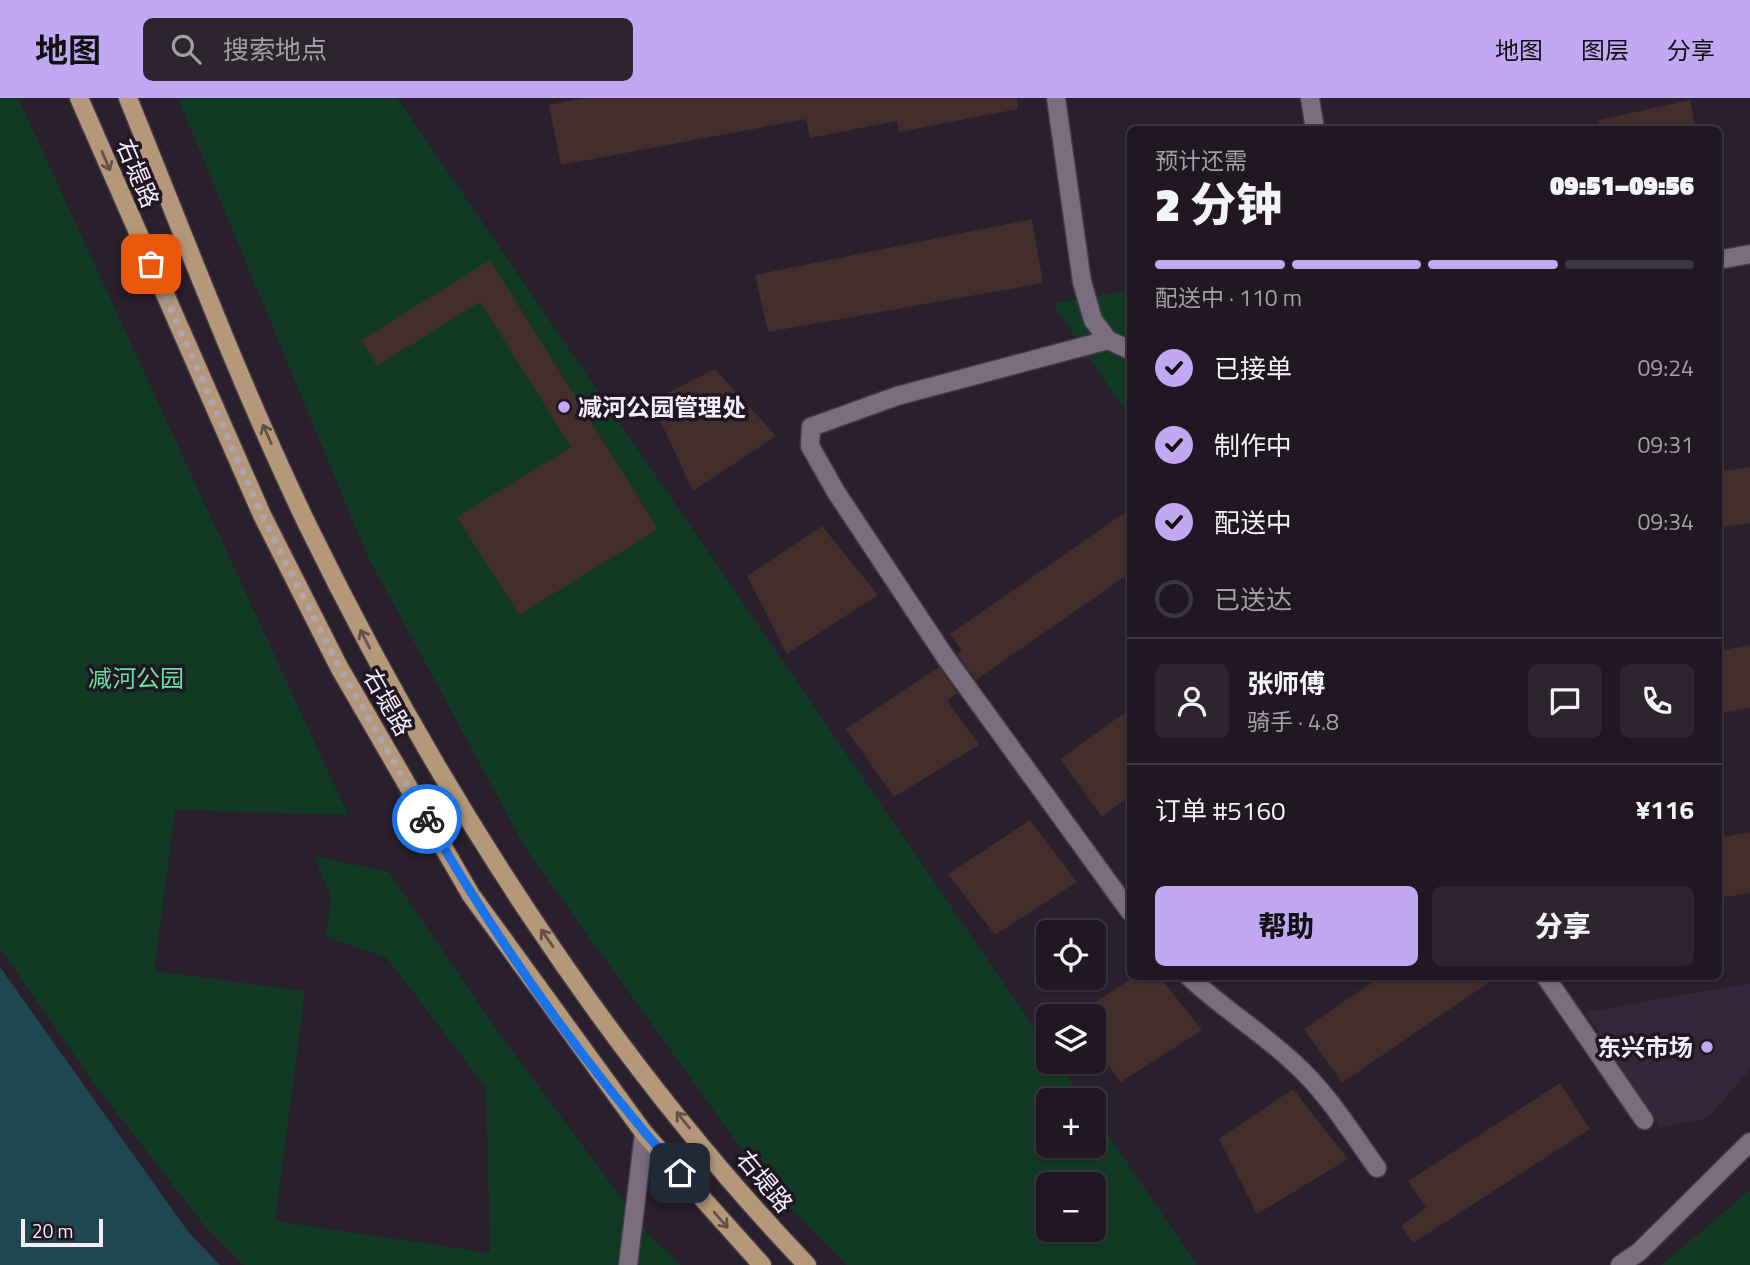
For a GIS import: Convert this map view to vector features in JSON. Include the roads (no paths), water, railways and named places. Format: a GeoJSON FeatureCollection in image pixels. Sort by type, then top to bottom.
{"type":"FeatureCollection","features":[{"type":"Feature","properties":{"kind":"main road","name":"右堤路"},"geometry":{"type":"LineString","coordinates":[[79,98],[262,515],[339,667],[471,895],[644,1133],[762,1265]]}},
{"type":"Feature","properties":{"kind":"main road","name":"右堤路"},"geometry":{"type":"LineString","coordinates":[[128,98],[247,389],[307,523],[371,650],[437,766],[514,891],[587,996],[759,1214],[807,1265]]}},
{"type":"Feature","properties":{"kind":"street"},"geometry":{"type":"LineString","coordinates":[[1056,98],[1082,282],[1093,320],[1108,340],[1127,349]]}},
{"type":"Feature","properties":{"kind":"street"},"geometry":{"type":"LineString","coordinates":[[1310,98],[1314,126]]}},
{"type":"Feature","properties":{"kind":"street"},"geometry":{"type":"LineString","coordinates":[[1722,259],[1750,254]]}},
{"type":"Feature","properties":{"kind":"street"},"geometry":{"type":"LineString","coordinates":[[1108,340],[897,396],[811,428],[810,446],[836,492],[946,658],[1127,908]]}},
{"type":"Feature","properties":{"kind":"street"},"geometry":{"type":"LineString","coordinates":[[1192,980],[1220,1007],[1293,1062],[1329,1101],[1377,1168]]}},
{"type":"Feature","properties":{"kind":"street"},"geometry":{"type":"LineString","coordinates":[[1548,980],[1644,1120]]}},
{"type":"Feature","properties":{"kind":"street"},"geometry":{"type":"LineString","coordinates":[[628,1265],[644,1133]]}},
{"type":"Feature","properties":{"kind":"street"},"geometry":{"type":"LineString","coordinates":[[1620,1265],[1639,1252],[1750,1142]]}},
{"type":"Feature","properties":{"kind":"water"},"geometry":{"type":"Polygon","coordinates":[[[0,967],[189,1233],[220,1265],[0,1265],[0,967]]]}},
{"type":"Feature","properties":{"kind":"place","name":"减河公园管理处"},"geometry":{"type":"Point","coordinates":[564,407]}},
{"type":"Feature","properties":{"kind":"place","name":"东兴市场"},"geometry":{"type":"Point","coordinates":[1707,1047]}},
{"type":"Feature","properties":{"kind":"park label","name":"减河公园"},"geometry":{"type":"Point","coordinates":[136,678]}}]}
